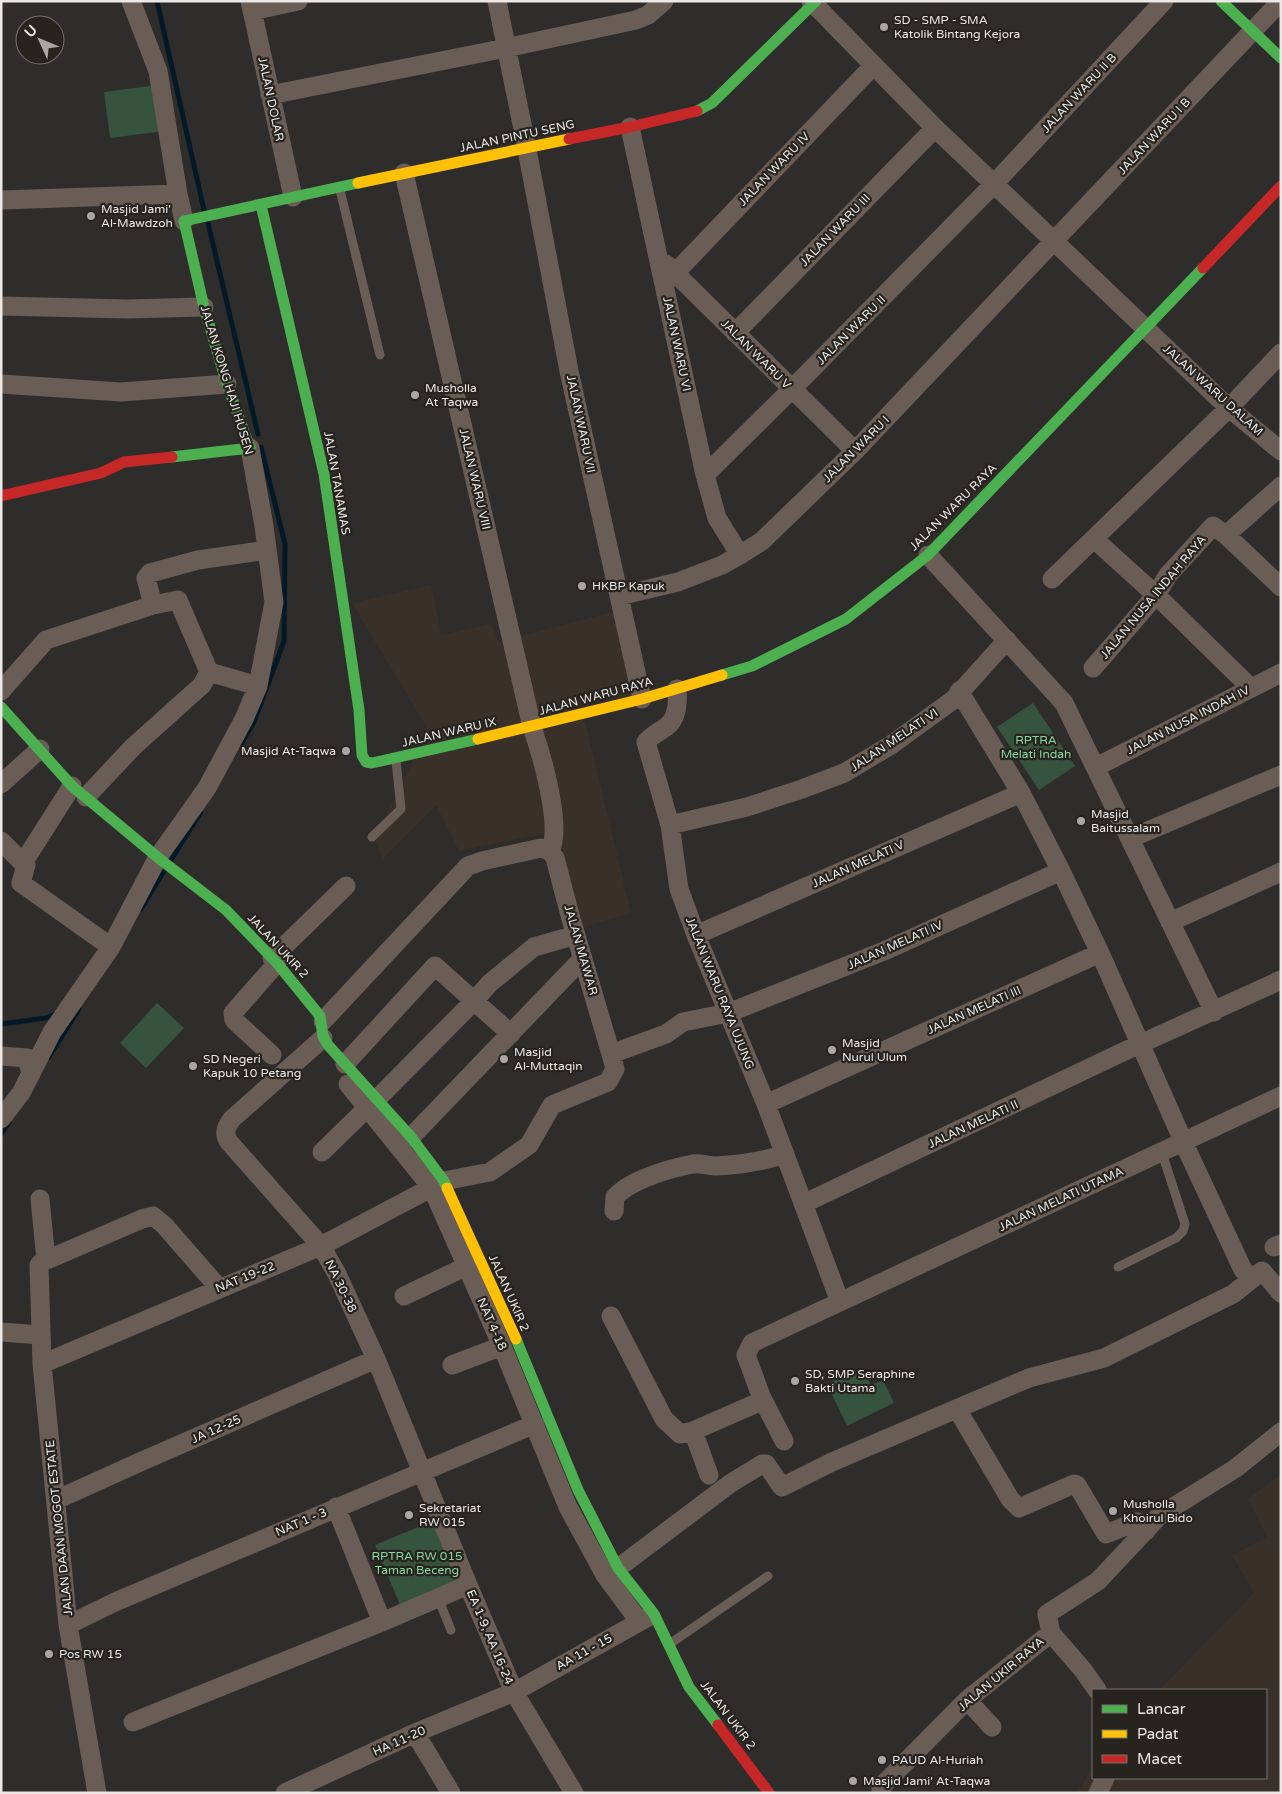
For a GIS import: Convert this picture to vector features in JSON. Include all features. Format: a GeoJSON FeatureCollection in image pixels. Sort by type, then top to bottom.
{"type":"FeatureCollection","features":[{"type":"Feature","properties":{"kind":"street","name":"JALAN KONG HAJI HUSEN"},"geometry":{"type":"LineString","coordinates":[[3,1115],[21,1093],[52,1032],[111,946],[160,859],[207,788],[244,719],[258,686],[274,602],[250,448],[227,384],[204,307],[188,220],[178,194],[158,71],[132,1]]}},
{"type":"Feature","properties":{"kind":"street"},"geometry":{"type":"LineString","coordinates":[[251,6],[298,1]]}},
{"type":"Feature","properties":{"kind":"street","name":"JALAN WARU VII"},"geometry":{"type":"LineString","coordinates":[[497,1],[570,371],[642,699]]}},
{"type":"Feature","properties":{"kind":"street"},"geometry":{"type":"LineString","coordinates":[[270,95],[636,20],[648,15],[664,1]]}},
{"type":"Feature","properties":{"kind":"street","name":"JALAN WARU II B"},"geometry":{"type":"LineString","coordinates":[[994,184],[1164,1]]}},
{"type":"Feature","properties":{"kind":"street"},"geometry":{"type":"LineString","coordinates":[[1221,1],[1281,58]]}},
{"type":"Feature","properties":{"kind":"street"},"geometry":{"type":"LineString","coordinates":[[813,2],[936,128],[1146,328]]}},
{"type":"Feature","properties":{"kind":"street","name":"JALAN PINTU SENG"},"geometry":{"type":"LineString","coordinates":[[188,220],[527,147],[630,127],[697,111],[712,103],[813,2]]}},
{"type":"Feature","properties":{"kind":"street","name":"JALAN WARU I B"},"geometry":{"type":"LineString","coordinates":[[1055,242],[1281,2]]}},
{"type":"Feature","properties":{"kind":"street","name":"JALAN DOLAR"},"geometry":{"type":"LineString","coordinates":[[251,6],[293,198]]}},
{"type":"Feature","properties":{"kind":"street","name":"JALAN WARU IV"},"geometry":{"type":"LineString","coordinates":[[675,273],[874,64]]}},
{"type":"Feature","properties":{"kind":"street","name":"JALAN WARU VI"},"geometry":{"type":"LineString","coordinates":[[630,127],[705,475],[717,518],[740,556]]}},
{"type":"Feature","properties":{"kind":"street","name":"JALAN WARU III"},"geometry":{"type":"LineString","coordinates":[[735,333],[936,128]]}},
{"type":"Feature","properties":{"kind":"street","name":"JALAN WARU VIII"},"geometry":{"type":"LineString","coordinates":[[404,173],[532,727]]}},
{"type":"Feature","properties":{"kind":"street","name":"JALAN WARU II"},"geometry":{"type":"LineString","coordinates":[[705,475],[792,390],[994,184]]}},
{"type":"Feature","properties":{"kind":"street","name":"JALAN WARU RAYA"},"geometry":{"type":"LineString","coordinates":[[532,727],[642,699],[752,666],[846,620],[928,555],[1281,186]]}},
{"type":"Feature","properties":{"kind":"street"},"geometry":{"type":"LineString","coordinates":[[1,200],[178,194]]}},
{"type":"Feature","properties":{"kind":"street","name":"JALAN TANAMAS"},"geometry":{"type":"LineString","coordinates":[[261,205],[324,474],[359,710],[362,756],[366,762],[372,763]]}},
{"type":"Feature","properties":{"kind":"street","name":"JALAN WARU I"},"geometry":{"type":"LineString","coordinates":[[619,596],[678,582],[740,556],[762,541],[855,451],[1055,242]]}},
{"type":"Feature","properties":{"kind":"street","name":"JALAN WARU V"},"geometry":{"type":"LineString","coordinates":[[658,256],[855,451]]}},
{"type":"Feature","properties":{"kind":"street"},"geometry":{"type":"LineString","coordinates":[[1,306],[127,309],[204,307]]}},
{"type":"Feature","properties":{"kind":"street","name":"JALAN WARU DALAM"},"geometry":{"type":"LineString","coordinates":[[1146,328],[1229,408],[1281,451]]}},
{"type":"Feature","properties":{"kind":"street"},"geometry":{"type":"LineString","coordinates":[[1052,580],[1229,408],[1281,353]]}},
{"type":"Feature","properties":{"kind":"street"},"geometry":{"type":"LineString","coordinates":[[1,384],[121,392],[227,384]]}},
{"type":"Feature","properties":{"kind":"street"},"geometry":{"type":"LineString","coordinates":[[1,496],[101,473],[124,462],[250,448]]}},
{"type":"Feature","properties":{"kind":"street","name":"JALAN NUSA INDAH RAYA"},"geometry":{"type":"LineString","coordinates":[[1093,668],[1156,596],[1168,575],[1213,526],[1226,535],[1281,486]]}},
{"type":"Feature","properties":{"kind":"street"},"geometry":{"type":"LineString","coordinates":[[1226,535],[1281,587]]}},
{"type":"Feature","properties":{"kind":"street"},"geometry":{"type":"LineString","coordinates":[[1094,539],[1251,688]]}},
{"type":"Feature","properties":{"kind":"street"},"geometry":{"type":"LineString","coordinates":[[153,605],[146,578],[150,573],[198,560],[267,550]]}},
{"type":"Feature","properties":{"kind":"street"},"geometry":{"type":"LineString","coordinates":[[928,555],[1064,703],[1214,1012]]}},
{"type":"Feature","properties":{"kind":"street"},"geometry":{"type":"LineString","coordinates":[[1,691],[46,640],[153,605],[178,600],[209,672]]}},
{"type":"Feature","properties":{"kind":"street","name":"JALAN MELATI VI"},"geometry":{"type":"LineString","coordinates":[[670,825],[747,807],[844,773],[891,745],[952,700],[1007,640]]}},
{"type":"Feature","properties":{"kind":"street"},"geometry":{"type":"LineString","coordinates":[[209,672],[258,686]]}},
{"type":"Feature","properties":{"kind":"street"},"geometry":{"type":"LineString","coordinates":[[23,863],[79,792],[202,685],[209,672]]}},
{"type":"Feature","properties":{"kind":"street","name":"JALAN NUSA INDAH IV"},"geometry":{"type":"LineString","coordinates":[[1096,767],[1281,673]]}},
{"type":"Feature","properties":{"kind":"street","name":"JALAN WARU RAYA UJUNG"},"geometry":{"type":"LineString","coordinates":[[677,689],[678,701],[675,714],[669,725],[650,737],[646,742],[670,825],[678,889],[786,1154],[840,1302]]}},
{"type":"Feature","properties":{"kind":"street"},"geometry":{"type":"LineString","coordinates":[[960,691],[1021,793],[1060,871],[1100,953],[1183,1142],[1243,1270],[1252,1278]]}},
{"type":"Feature","properties":{"kind":"street","name":"JALAN UKIR 2"},"geometry":{"type":"LineString","coordinates":[[1,707],[79,792],[160,859],[226,910],[316,1009],[321,1034],[372,1103],[412,1136],[516,1340],[578,1490],[618,1568],[647,1618],[669,1644],[689,1687],[769,1793]]}},
{"type":"Feature","properties":{"kind":"street"},"geometry":{"type":"LineString","coordinates":[[321,1034],[468,866],[482,861],[541,848],[550,851],[554,844],[553,817],[544,759],[532,727]]}},
{"type":"Feature","properties":{"kind":"street","name":"JALAN WARU IX"},"geometry":{"type":"LineString","coordinates":[[372,763],[532,727]]}},
{"type":"Feature","properties":{"kind":"street"},"geometry":{"type":"LineString","coordinates":[[1,784],[40,749]]}},
{"type":"Feature","properties":{"kind":"street"},"geometry":{"type":"LineString","coordinates":[[1131,838],[1281,775]]}},
{"type":"Feature","properties":{"kind":"street","name":"JALAN MELATI V"},"geometry":{"type":"LineString","coordinates":[[696,935],[1021,793]]}},
{"type":"Feature","properties":{"kind":"street"},"geometry":{"type":"LineString","coordinates":[[1,841],[26,865],[21,883],[111,946]]}},
{"type":"Feature","properties":{"kind":"street","name":"JALAN MAWAR"},"geometry":{"type":"LineString","coordinates":[[438,1184],[490,1172],[529,1145],[552,1105],[608,1082],[615,1070],[556,858],[550,851]]}},
{"type":"Feature","properties":{"kind":"street","name":"JALAN MELATI IV"},"geometry":{"type":"LineString","coordinates":[[728,1013],[884,951],[1060,871]]}},
{"type":"Feature","properties":{"kind":"street"},"geometry":{"type":"LineString","coordinates":[[1170,922],[1281,872]]}},
{"type":"Feature","properties":{"kind":"street"},"geometry":{"type":"LineString","coordinates":[[272,1056],[234,1020],[233,1013],[274,961],[346,886]]}},
{"type":"Feature","properties":{"kind":"street"},"geometry":{"type":"LineString","coordinates":[[322,1152],[490,983],[534,947],[576,935]]}},
{"type":"Feature","properties":{"kind":"street","name":"JALAN MELATI III"},"geometry":{"type":"LineString","coordinates":[[766,1104],[1100,953]]}},
{"type":"Feature","properties":{"kind":"street"},"geometry":{"type":"LineString","coordinates":[[412,1136],[583,958]]}},
{"type":"Feature","properties":{"kind":"street"},"geometry":{"type":"LineString","coordinates":[[345,1064],[434,966],[511,1034]]}},
{"type":"Feature","properties":{"kind":"street","name":"JALAN MELATI II"},"geometry":{"type":"LineString","coordinates":[[804,1203],[1281,980]]}},
{"type":"Feature","properties":{"kind":"street"},"geometry":{"type":"LineString","coordinates":[[611,1054],[666,1034],[683,1022],[728,1013]]}},
{"type":"Feature","properties":{"kind":"street","name":"NAT 4-18"},"geometry":{"type":"LineString","coordinates":[[321,1034],[372,1103],[438,1184],[467,1266],[535,1424],[568,1507],[605,1574],[647,1618]]}},
{"type":"Feature","properties":{"kind":"street","name":"NA 30-38"},"geometry":{"type":"LineString","coordinates":[[321,1034],[228,1125],[225,1130],[225,1136],[321,1246],[337,1274],[376,1359],[422,1473]]}},
{"type":"Feature","properties":{"kind":"street"},"geometry":{"type":"LineString","coordinates":[[1,1056],[26,1058],[31,1074]]}},
{"type":"Feature","properties":{"kind":"street","name":"JALAN MELATI UTAMA"},"geometry":{"type":"LineString","coordinates":[[784,1440],[761,1396],[746,1355],[752,1343],[1281,1096]]}},
{"type":"Feature","properties":{"kind":"street"},"geometry":{"type":"LineString","coordinates":[[614,1211],[615,1197],[622,1189],[640,1180],[694,1164],[716,1166],[772,1159],[786,1154]]}},
{"type":"Feature","properties":{"kind":"street","name":"NAT 19-22"},"geometry":{"type":"LineString","coordinates":[[42,1364],[321,1246],[438,1184]]}},
{"type":"Feature","properties":{"kind":"street","name":"JALAN DAAN MOGOT ESTATE"},"geometry":{"type":"LineString","coordinates":[[40,1199],[44,1261],[39,1265],[38,1271],[42,1364],[68,1626],[97,1793]]}},
{"type":"Feature","properties":{"kind":"street"},"geometry":{"type":"LineString","coordinates":[[44,1261],[152,1216],[164,1225],[219,1288]]}},
{"type":"Feature","properties":{"kind":"street"},"geometry":{"type":"LineString","coordinates":[[404,1296],[467,1266]]}},
{"type":"Feature","properties":{"kind":"street"},"geometry":{"type":"LineString","coordinates":[[618,1568],[711,1498],[762,1464],[766,1464],[782,1487],[832,1462],[1029,1378],[1104,1358],[1233,1294],[1262,1271],[1281,1293]]}},
{"type":"Feature","properties":{"kind":"street"},"geometry":{"type":"LineString","coordinates":[[611,1316],[664,1419],[680,1434],[693,1431],[757,1403],[761,1396]]}},
{"type":"Feature","properties":{"kind":"street"},"geometry":{"type":"LineString","coordinates":[[1,1332],[41,1334]]}},
{"type":"Feature","properties":{"kind":"street"},"geometry":{"type":"LineString","coordinates":[[452,1365],[502,1346]]}},
{"type":"Feature","properties":{"kind":"street","name":"JA 12-25"},"geometry":{"type":"LineString","coordinates":[[56,1500],[376,1359]]}},
{"type":"Feature","properties":{"kind":"street"},"geometry":{"type":"LineString","coordinates":[[957,1409],[1010,1500],[1019,1508],[1074,1484],[1077,1485],[1106,1534],[1136,1522],[1146,1531]]}},
{"type":"Feature","properties":{"kind":"street","name":"NAT 1 - 3"},"geometry":{"type":"LineString","coordinates":[[68,1626],[115,1602],[535,1424]]}},
{"type":"Feature","properties":{"kind":"street"},"geometry":{"type":"LineString","coordinates":[[693,1431],[710,1475]]}},
{"type":"Feature","properties":{"kind":"street","name":"JALAN UKIR RAYA"},"geometry":{"type":"LineString","coordinates":[[881,1793],[881,1787],[967,1700],[1051,1633],[1048,1614],[1098,1581],[1159,1516],[1236,1468],[1281,1432]]}},
{"type":"Feature","properties":{"kind":"street","name":"EA 1-9, AA 16-24"},"geometry":{"type":"LineString","coordinates":[[422,1473],[514,1692],[574,1793]]}},
{"type":"Feature","properties":{"kind":"street"},"geometry":{"type":"LineString","coordinates":[[336,1507],[382,1622]]}},
{"type":"Feature","properties":{"kind":"street"},"geometry":{"type":"LineString","coordinates":[[133,1722],[382,1622],[468,1585]]}},
{"type":"Feature","properties":{"kind":"street","name":"AA 11 - 15"},"geometry":{"type":"LineString","coordinates":[[514,1692],[647,1618]]}},
{"type":"Feature","properties":{"kind":"street"},"geometry":{"type":"LineString","coordinates":[[1051,1633],[1083,1670],[1096,1689]]}},
{"type":"Feature","properties":{"kind":"street","name":"HA 11-20"},"geometry":{"type":"LineString","coordinates":[[285,1793],[316,1786],[415,1733],[514,1692]]}},
{"type":"Feature","properties":{"kind":"street"},"geometry":{"type":"LineString","coordinates":[[967,1700],[992,1727]]}},
{"type":"Feature","properties":{"kind":"street"},"geometry":{"type":"LineString","coordinates":[[415,1733],[450,1793]]}},
{"type":"Feature","properties":{"kind":"street"},"geometry":{"type":"LineString","coordinates":[[1098,1793],[1105,1779]]}},
{"type":"Feature","properties":{"kind":"lane"},"geometry":{"type":"LineString","coordinates":[[340,187],[380,355]]}},
{"type":"Feature","properties":{"kind":"lane"},"geometry":{"type":"LineString","coordinates":[[372,837],[401,809],[396,758]]}},
{"type":"Feature","properties":{"kind":"lane"},"geometry":{"type":"LineString","coordinates":[[1118,1267],[1176,1238],[1185,1224],[1162,1153]]}},
{"type":"Feature","properties":{"kind":"lane"},"geometry":{"type":"LineString","coordinates":[[669,1644],[768,1576]]}},
{"type":"Feature","properties":{"kind":"lane"},"geometry":{"type":"LineString","coordinates":[[438,1598],[451,1630]]}},
{"type":"Feature","properties":{"kind":"shaded area"},"geometry":{"type":"Polygon","coordinates":[[[431,585],[441,635],[491,624],[499,642],[616,611],[636,694],[581,705],[631,913],[581,928],[551,832],[459,851],[436,805],[383,859],[374,838],[429,731],[352,603],[431,585]]]}},
{"type":"Feature","properties":{"kind":"shaded area"},"geometry":{"type":"Polygon","coordinates":[[[1281,1474],[1281,1793],[1077,1793],[1092,1769],[1092,1779],[1267,1779],[1267,1689],[1160,1689],[1254,1593],[1232,1555],[1267,1537],[1248,1499],[1281,1474]]]}},
{"type":"Feature","properties":{"kind":"green space"},"geometry":{"type":"Polygon","coordinates":[[[158,85],[164,131],[110,138],[104,92],[158,85]]]}},
{"type":"Feature","properties":{"kind":"green space","name":"RPTRA Melati Indah"},"geometry":{"type":"Polygon","coordinates":[[[1033,703],[1075,766],[1039,790],[997,727],[1033,703]]]}},
{"type":"Feature","properties":{"kind":"green space"},"geometry":{"type":"Polygon","coordinates":[[[157,1003],[184,1028],[146,1068],[120,1043],[157,1003]]]}},
{"type":"Feature","properties":{"kind":"green space"},"geometry":{"type":"Polygon","coordinates":[[[863,1368],[871,1385],[883,1380],[894,1403],[847,1426],[827,1384],[863,1368]]]}},
{"type":"Feature","properties":{"kind":"green space","name":"RPTRA RW 015 Taman Beceng"},"geometry":{"type":"Polygon","coordinates":[[[433,1521],[458,1580],[400,1605],[375,1545],[433,1521]]]}},
{"type":"Feature","properties":{"kind":"waterway"},"geometry":{"type":"LineString","coordinates":[[157,1],[204,210]]}},
{"type":"Feature","properties":{"kind":"waterway"},"geometry":{"type":"LineString","coordinates":[[208,223],[258,434]]}},
{"type":"Feature","properties":{"kind":"waterway"},"geometry":{"type":"LineString","coordinates":[[240,746],[254,722],[284,641],[285,544],[261,447]]}},
{"type":"Feature","properties":{"kind":"waterway"},"geometry":{"type":"LineString","coordinates":[[171,860],[201,812]]}},
{"type":"Feature","properties":{"kind":"waterway"},"geometry":{"type":"LineString","coordinates":[[141,909],[164,871]]}},
{"type":"Feature","properties":{"kind":"waterway"},"geometry":{"type":"LineString","coordinates":[[49,1057],[79,1009]]}},
{"type":"Feature","properties":{"kind":"waterway"},"geometry":{"type":"LineString","coordinates":[[1,1024],[46,1018],[57,1013]]}},
{"type":"Feature","properties":{"kind":"waterway"},"geometry":{"type":"LineString","coordinates":[[1,1134],[9,1122]]}},
{"type":"Feature","properties":{"kind":"traffic: fast"},"geometry":{"type":"LineString","coordinates":[[697,111],[712,103],[816,1]]}},
{"type":"Feature","properties":{"kind":"traffic: fast"},"geometry":{"type":"LineString","coordinates":[[1221,1],[1281,58]]}},
{"type":"Feature","properties":{"kind":"traffic: fast"},"geometry":{"type":"LineString","coordinates":[[172,457],[250,448],[227,384],[204,307],[184,221],[358,183]]}},
{"type":"Feature","properties":{"kind":"traffic: fast"},"geometry":{"type":"LineString","coordinates":[[261,205],[324,474],[359,710],[362,755],[366,762],[372,763],[478,739]]}},
{"type":"Feature","properties":{"kind":"traffic: fast"},"geometry":{"type":"LineString","coordinates":[[722,675],[752,666],[846,619],[928,555],[1203,268]]}},
{"type":"Feature","properties":{"kind":"traffic: fast"},"geometry":{"type":"LineString","coordinates":[[1,707],[72,786],[161,860],[226,910],[277,963],[320,1016],[323,1036],[328,1045],[411,1137],[444,1181],[447,1188]]}},
{"type":"Feature","properties":{"kind":"traffic: fast"},"geometry":{"type":"LineString","coordinates":[[516,1339],[578,1490],[618,1568],[654,1614],[689,1687],[718,1725]]}},
{"type":"Feature","properties":{"kind":"traffic: slow"},"geometry":{"type":"LineString","coordinates":[[358,183],[569,139]]}},
{"type":"Feature","properties":{"kind":"traffic: slow"},"geometry":{"type":"LineString","coordinates":[[478,739],[642,699],[722,675]]}},
{"type":"Feature","properties":{"kind":"traffic: slow"},"geometry":{"type":"LineString","coordinates":[[447,1188],[516,1339]]}},
{"type":"Feature","properties":{"kind":"traffic: jam"},"geometry":{"type":"LineString","coordinates":[[569,139],[697,111]]}},
{"type":"Feature","properties":{"kind":"traffic: jam"},"geometry":{"type":"LineString","coordinates":[[1203,268],[1281,186]]}},
{"type":"Feature","properties":{"kind":"traffic: jam"},"geometry":{"type":"LineString","coordinates":[[1,496],[101,473],[124,462],[172,457]]}},
{"type":"Feature","properties":{"kind":"traffic: jam"},"geometry":{"type":"LineString","coordinates":[[718,1725],[769,1793]]}},
{"type":"Feature","properties":{"kind":"place","name":"SD - SMP - SMA Katolik Bintang Kejora"},"geometry":{"type":"Point","coordinates":[884,27]}},
{"type":"Feature","properties":{"kind":"place","name":"Masjid Jami' Al-Mawdzoh"},"geometry":{"type":"Point","coordinates":[91,216]}},
{"type":"Feature","properties":{"kind":"place","name":"Musholla At Taqwa"},"geometry":{"type":"Point","coordinates":[415,395]}},
{"type":"Feature","properties":{"kind":"place","name":"HKBP Kapuk"},"geometry":{"type":"Point","coordinates":[582,586]}},
{"type":"Feature","properties":{"kind":"place","name":"Masjid At-Taqwa"},"geometry":{"type":"Point","coordinates":[346,751]}},
{"type":"Feature","properties":{"kind":"place","name":"Masjid Baitussalam"},"geometry":{"type":"Point","coordinates":[1081,821]}},
{"type":"Feature","properties":{"kind":"place","name":"Masjid Nurul Ulum"},"geometry":{"type":"Point","coordinates":[832,1050]}},
{"type":"Feature","properties":{"kind":"place","name":"Masjid Al-Muttaqin"},"geometry":{"type":"Point","coordinates":[504,1059]}},
{"type":"Feature","properties":{"kind":"place","name":"SD Negeri Kapuk 10 Petang"},"geometry":{"type":"Point","coordinates":[193,1066]}},
{"type":"Feature","properties":{"kind":"place","name":"SD, SMP Seraphine Bakti Utama"},"geometry":{"type":"Point","coordinates":[795,1381]}},
{"type":"Feature","properties":{"kind":"place","name":"Musholla Khoirul Bido"},"geometry":{"type":"Point","coordinates":[1113,1511]}},
{"type":"Feature","properties":{"kind":"place","name":"Sekretariat RW 015"},"geometry":{"type":"Point","coordinates":[409,1515]}},
{"type":"Feature","properties":{"kind":"place","name":"Pos RW 15"},"geometry":{"type":"Point","coordinates":[49,1654]}},
{"type":"Feature","properties":{"kind":"place","name":"PAUD Al-Huriah"},"geometry":{"type":"Point","coordinates":[882,1760]}},
{"type":"Feature","properties":{"kind":"place","name":"Masjid Jami' At-Taqwa"},"geometry":{"type":"Point","coordinates":[853,1781]}}]}
